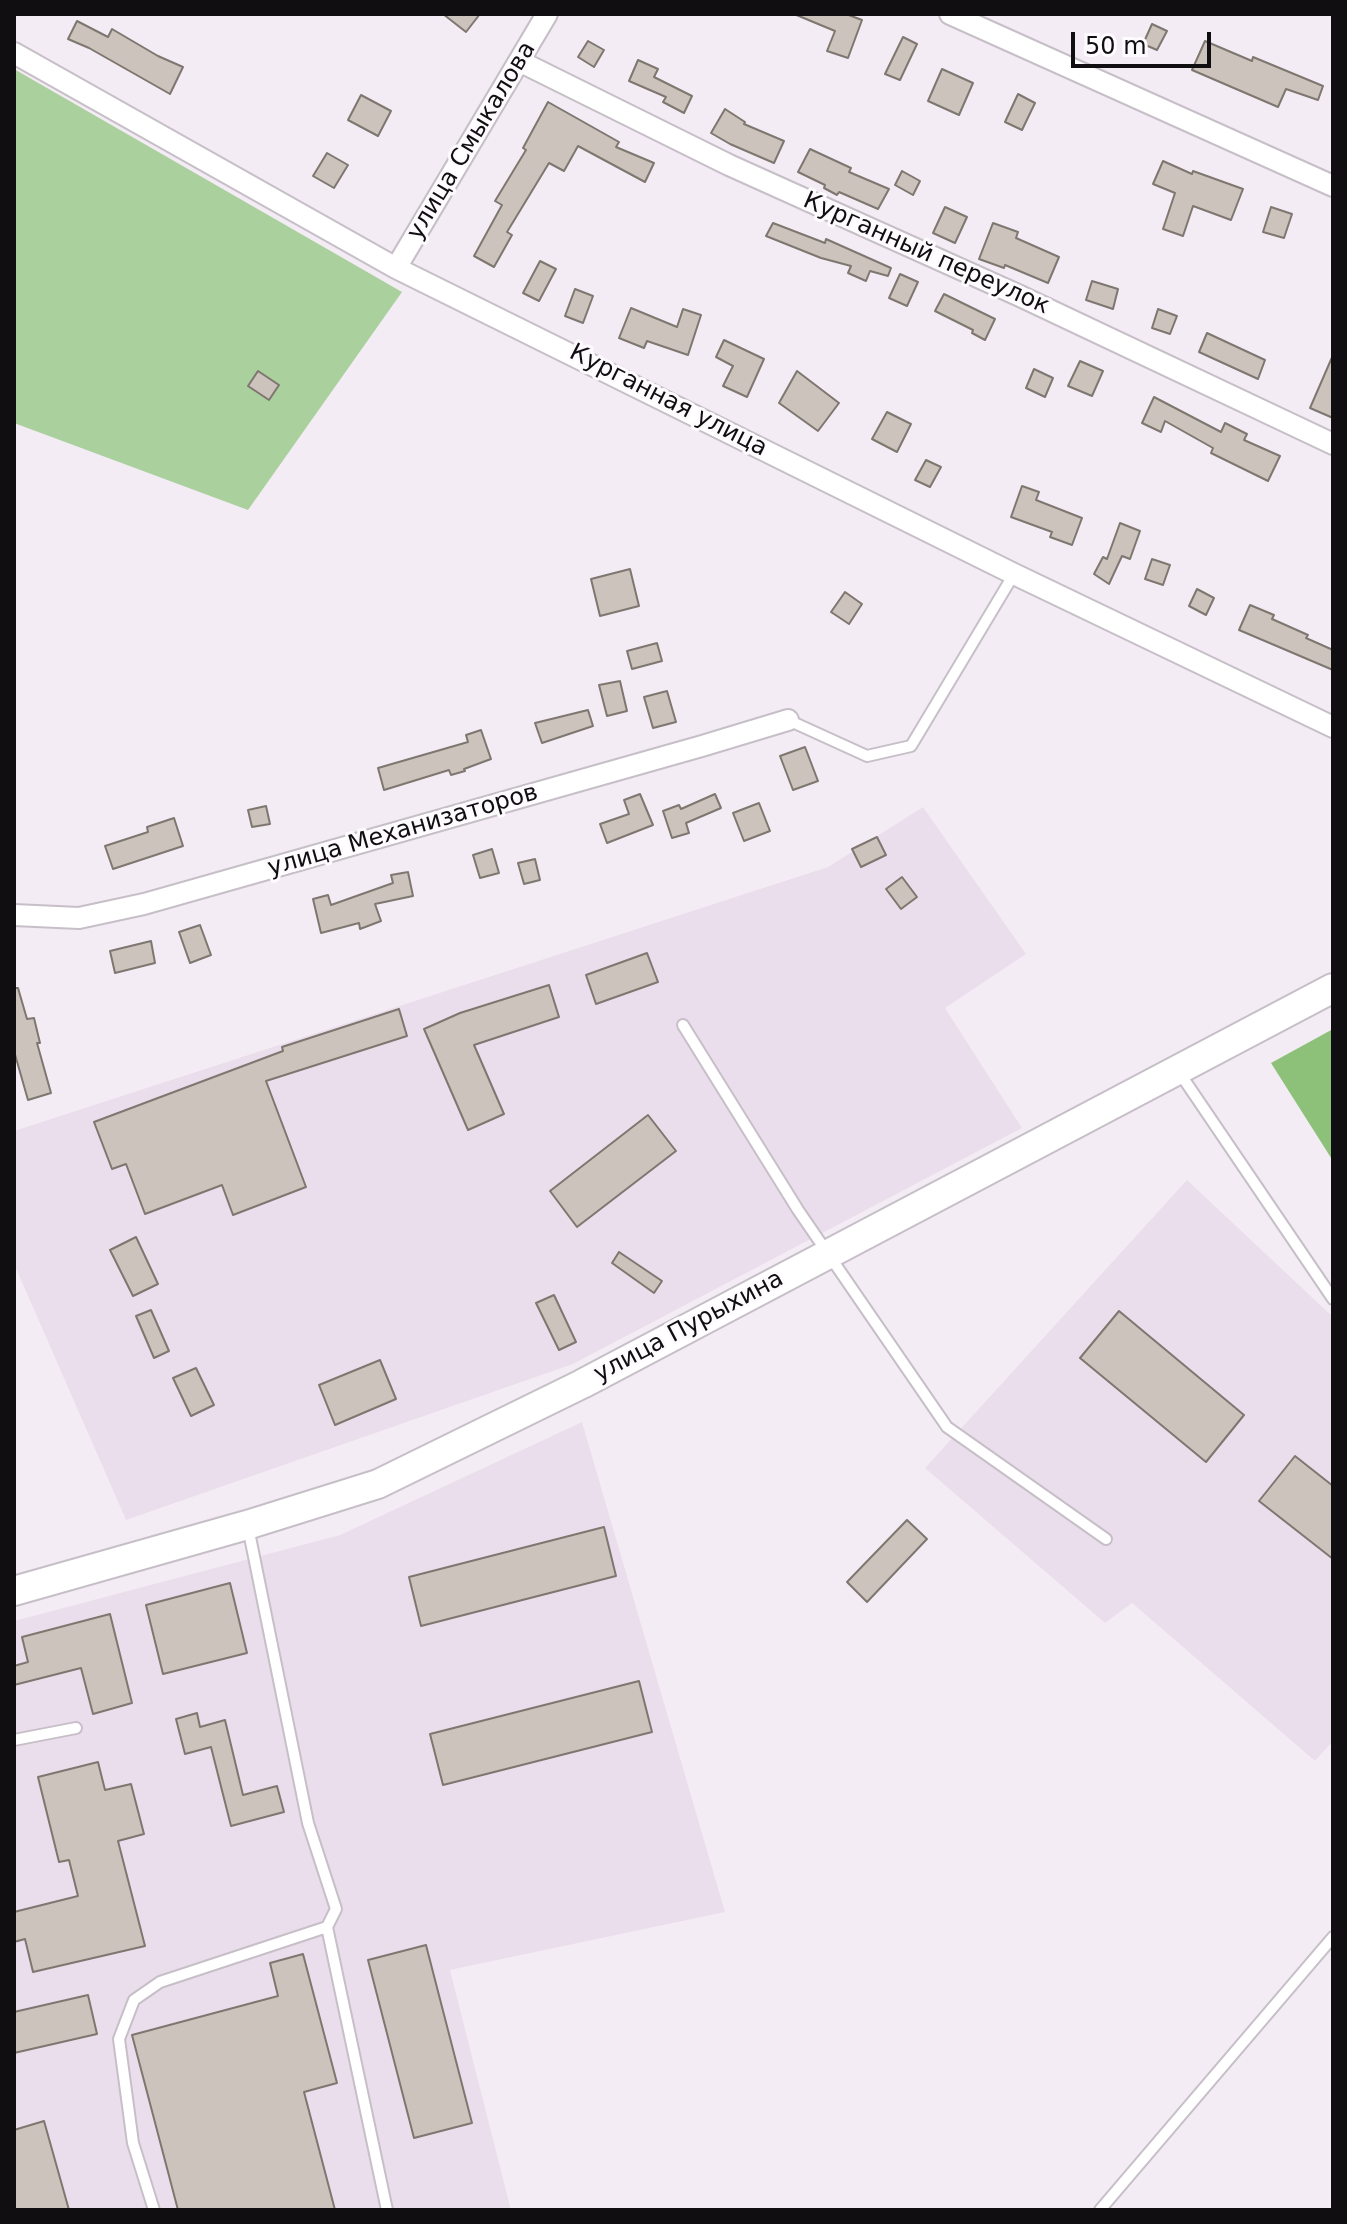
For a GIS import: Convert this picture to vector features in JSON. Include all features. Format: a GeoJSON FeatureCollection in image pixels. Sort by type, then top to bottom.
{"type":"FeatureCollection","features":[{"type":"Feature","properties":{"kind":"street","name":"улица Смыкалова"},"geometry":{"type":"LineString","coordinates":[[396,268],[547,14]]}},
{"type":"Feature","properties":{"kind":"street"},"geometry":{"type":"LineString","coordinates":[[950,14],[1333,186]]}},
{"type":"Feature","properties":{"kind":"street","name":"Курганная улица"},"geometry":{"type":"LineString","coordinates":[[14,53],[396,268],[1014,574],[1333,727]]}},
{"type":"Feature","properties":{"kind":"street","name":"Курганный переулок"},"geometry":{"type":"LineString","coordinates":[[519,61],[729,165],[1020,296],[1333,444]]}},
{"type":"Feature","properties":{"kind":"street","name":"улица Механизаторов"},"geometry":{"type":"LineString","coordinates":[[14,915],[79,918],[144,904],[788,720]]}},
{"type":"Feature","properties":{"kind":"street","name":"улица Пурыхина"},"geometry":{"type":"LineString","coordinates":[[14,1591],[378,1484],[582,1384],[1333,988]]}},
{"type":"Feature","properties":{"kind":"lane"},"geometry":{"type":"LineString","coordinates":[[788,720],[867,756],[911,746],[1014,574]]}},
{"type":"Feature","properties":{"kind":"lane"},"geometry":{"type":"LineString","coordinates":[[683,1025],[828,1254],[947,1427],[1106,1539]]}},
{"type":"Feature","properties":{"kind":"lane"},"geometry":{"type":"LineString","coordinates":[[1177,1070],[1333,1299]]}},
{"type":"Feature","properties":{"kind":"lane"},"geometry":{"type":"LineString","coordinates":[[247,1525],[308,1823],[336,1909],[327,1927],[387,2210]]}},
{"type":"Feature","properties":{"kind":"lane"},"geometry":{"type":"LineString","coordinates":[[14,1740],[76,1728]]}},
{"type":"Feature","properties":{"kind":"lane"},"geometry":{"type":"LineString","coordinates":[[154,2210],[133,2143],[119,2039],[134,2000],[160,1982],[327,1927]]}},
{"type":"Feature","properties":{"kind":"lane"},"geometry":{"type":"LineString","coordinates":[[1100,2210],[1333,1937]]}},
{"type":"Feature","properties":{"kind":"shaded area"},"geometry":{"type":"Polygon","coordinates":[[[923,807],[1026,954],[945,1008],[1022,1128],[573,1364],[126,1520],[14,1264],[14,1131],[828,867],[923,807]]]}},
{"type":"Feature","properties":{"kind":"shaded area"},"geometry":{"type":"Polygon","coordinates":[[[1187,1180],[1333,1317],[1333,1741],[1315,1761],[1132,1603],[1105,1623],[925,1468],[1187,1180]]]}},
{"type":"Feature","properties":{"kind":"shaded area"},"geometry":{"type":"Polygon","coordinates":[[[582,1422],[725,1912],[450,1970],[511,2210],[14,2210],[14,1621],[340,1535],[582,1422]]]}},
{"type":"Feature","properties":{"kind":"green space"},"geometry":{"type":"Polygon","coordinates":[[[14,69],[402,292],[248,510],[14,423],[14,69]]]}},
{"type":"Feature","properties":{"kind":"green space"},"geometry":{"type":"Polygon","coordinates":[[[1333,1029],[1333,1161],[1271,1063],[1333,1029]]]}},
{"type":"Feature","properties":{"kind":"building"},"geometry":{"type":"Polygon","coordinates":[[[443,14],[480,14],[466,32],[443,14]]]}},
{"type":"Feature","properties":{"kind":"building"},"geometry":{"type":"Polygon","coordinates":[[[794,14],[846,14],[862,20],[848,58],[827,51],[835,31],[794,14]]]}},
{"type":"Feature","properties":{"kind":"building"},"geometry":{"type":"Polygon","coordinates":[[[77,21],[108,37],[112,29],[183,67],[170,94],[68,39],[77,21]]]}},
{"type":"Feature","properties":{"kind":"building"},"geometry":{"type":"Polygon","coordinates":[[[1152,24],[1167,31],[1157,50],[1143,44],[1152,24]]]}},
{"type":"Feature","properties":{"kind":"building"},"geometry":{"type":"Polygon","coordinates":[[[903,37],[917,44],[900,80],[885,74],[903,37]]]}},
{"type":"Feature","properties":{"kind":"building"},"geometry":{"type":"Polygon","coordinates":[[[588,41],[604,50],[594,67],[578,57],[588,41]]]}},
{"type":"Feature","properties":{"kind":"building"},"geometry":{"type":"Polygon","coordinates":[[[1205,41],[1323,86],[1318,100],[1286,89],[1278,107],[1192,70],[1205,41]]]}},
{"type":"Feature","properties":{"kind":"building"},"geometry":{"type":"Polygon","coordinates":[[[638,60],[658,69],[654,77],[692,96],[684,113],[663,102],[666,97],[629,81],[638,60]]]}},
{"type":"Feature","properties":{"kind":"building"},"geometry":{"type":"Polygon","coordinates":[[[942,69],[973,83],[959,115],[928,101],[942,69]]]}},
{"type":"Feature","properties":{"kind":"building"},"geometry":{"type":"Polygon","coordinates":[[[1018,94],[1035,103],[1022,130],[1005,122],[1018,94]]]}},
{"type":"Feature","properties":{"kind":"building"},"geometry":{"type":"Polygon","coordinates":[[[361,95],[391,111],[378,136],[348,120],[361,95]]]}},
{"type":"Feature","properties":{"kind":"building"},"geometry":{"type":"Polygon","coordinates":[[[548,102],[619,142],[616,147],[654,163],[645,182],[578,146],[564,171],[549,163],[507,232],[512,235],[494,267],[474,256],[502,205],[495,201],[526,150],[523,148],[548,102]]]}},
{"type":"Feature","properties":{"kind":"building"},"geometry":{"type":"Polygon","coordinates":[[[725,109],[744,124],[784,141],[774,163],[711,133],[725,109]]]}},
{"type":"Feature","properties":{"kind":"building"},"geometry":{"type":"Polygon","coordinates":[[[810,149],[851,168],[849,172],[889,189],[878,209],[839,192],[837,195],[824,188],[825,185],[798,172],[810,149]]]}},
{"type":"Feature","properties":{"kind":"building"},"geometry":{"type":"Polygon","coordinates":[[[327,153],[348,165],[334,188],[313,176],[327,153]]]}},
{"type":"Feature","properties":{"kind":"building"},"geometry":{"type":"Polygon","coordinates":[[[1163,161],[1192,174],[1193,171],[1243,189],[1231,220],[1193,206],[1183,236],[1163,229],[1175,193],[1153,184],[1163,161]]]}},
{"type":"Feature","properties":{"kind":"building"},"geometry":{"type":"Polygon","coordinates":[[[902,171],[920,181],[913,195],[895,185],[902,171]]]}},
{"type":"Feature","properties":{"kind":"building"},"geometry":{"type":"Polygon","coordinates":[[[945,207],[967,217],[955,243],[933,233],[945,207]]]}},
{"type":"Feature","properties":{"kind":"building"},"geometry":{"type":"Polygon","coordinates":[[[1271,207],[1292,214],[1284,238],[1263,232],[1271,207]]]}},
{"type":"Feature","properties":{"kind":"building"},"geometry":{"type":"Polygon","coordinates":[[[773,223],[825,243],[826,239],[891,268],[888,276],[870,271],[866,281],[848,273],[851,266],[821,258],[766,236],[773,223]]]}},
{"type":"Feature","properties":{"kind":"building"},"geometry":{"type":"Polygon","coordinates":[[[993,223],[1018,232],[1016,238],[1059,257],[1048,283],[1005,265],[1004,268],[979,259],[993,223]]]}},
{"type":"Feature","properties":{"kind":"building"},"geometry":{"type":"Polygon","coordinates":[[[540,261],[556,269],[539,301],[523,293],[540,261]]]}},
{"type":"Feature","properties":{"kind":"building"},"geometry":{"type":"Polygon","coordinates":[[[900,274],[918,282],[907,306],[889,298],[900,274]]]}},
{"type":"Feature","properties":{"kind":"building"},"geometry":{"type":"Polygon","coordinates":[[[1092,281],[1118,289],[1113,309],[1086,300],[1092,281]]]}},
{"type":"Feature","properties":{"kind":"building"},"geometry":{"type":"Polygon","coordinates":[[[575,289],[593,296],[583,323],[565,316],[575,289]]]}},
{"type":"Feature","properties":{"kind":"building"},"geometry":{"type":"Polygon","coordinates":[[[944,294],[995,319],[985,340],[972,333],[973,330],[935,311],[944,294]]]}},
{"type":"Feature","properties":{"kind":"building"},"geometry":{"type":"Polygon","coordinates":[[[631,308],[677,327],[683,309],[701,315],[688,355],[647,341],[644,348],[619,338],[631,308]]]}},
{"type":"Feature","properties":{"kind":"building"},"geometry":{"type":"Polygon","coordinates":[[[1158,309],[1177,316],[1170,334],[1152,328],[1158,309]]]}},
{"type":"Feature","properties":{"kind":"building"},"geometry":{"type":"Polygon","coordinates":[[[1207,333],[1265,360],[1258,379],[1199,352],[1207,333]]]}},
{"type":"Feature","properties":{"kind":"building"},"geometry":{"type":"Polygon","coordinates":[[[724,340],[764,359],[747,397],[723,386],[733,366],[716,357],[724,340]]]}},
{"type":"Feature","properties":{"kind":"building"},"geometry":{"type":"Polygon","coordinates":[[[1333,355],[1333,418],[1310,408],[1333,355]]]}},
{"type":"Feature","properties":{"kind":"building"},"geometry":{"type":"Polygon","coordinates":[[[1080,361],[1103,371],[1092,396],[1068,386],[1080,361]]]}},
{"type":"Feature","properties":{"kind":"building"},"geometry":{"type":"Polygon","coordinates":[[[1034,369],[1053,378],[1045,397],[1026,388],[1034,369]]]}},
{"type":"Feature","properties":{"kind":"building"},"geometry":{"type":"Polygon","coordinates":[[[258,371],[279,385],[269,400],[248,386],[258,371]]]}},
{"type":"Feature","properties":{"kind":"building"},"geometry":{"type":"Polygon","coordinates":[[[797,371],[839,403],[818,431],[779,403],[797,371]]]}},
{"type":"Feature","properties":{"kind":"building"},"geometry":{"type":"Polygon","coordinates":[[[1154,397],[1221,432],[1225,423],[1247,434],[1244,440],[1280,456],[1268,481],[1211,453],[1213,448],[1165,421],[1161,432],[1142,423],[1154,397]]]}},
{"type":"Feature","properties":{"kind":"building"},"geometry":{"type":"Polygon","coordinates":[[[887,412],[911,424],[897,452],[872,439],[887,412]]]}},
{"type":"Feature","properties":{"kind":"building"},"geometry":{"type":"Polygon","coordinates":[[[926,460],[941,467],[930,487],[915,480],[926,460]]]}},
{"type":"Feature","properties":{"kind":"building"},"geometry":{"type":"Polygon","coordinates":[[[1022,486],[1039,492],[1036,500],[1082,518],[1072,545],[1050,537],[1052,532],[1011,517],[1022,486]]]}},
{"type":"Feature","properties":{"kind":"building"},"geometry":{"type":"Polygon","coordinates":[[[1120,523],[1140,531],[1130,559],[1122,556],[1109,584],[1094,574],[1103,557],[1107,559],[1120,523]]]}},
{"type":"Feature","properties":{"kind":"building"},"geometry":{"type":"Polygon","coordinates":[[[1152,559],[1170,565],[1163,585],[1145,579],[1152,559]]]}},
{"type":"Feature","properties":{"kind":"building"},"geometry":{"type":"Polygon","coordinates":[[[630,569],[639,606],[600,616],[591,579],[630,569]]]}},
{"type":"Feature","properties":{"kind":"building"},"geometry":{"type":"Polygon","coordinates":[[[1197,589],[1214,598],[1206,615],[1189,606],[1197,589]]]}},
{"type":"Feature","properties":{"kind":"building"},"geometry":{"type":"Polygon","coordinates":[[[845,592],[862,604],[849,624],[831,612],[845,592]]]}},
{"type":"Feature","properties":{"kind":"building"},"geometry":{"type":"Polygon","coordinates":[[[1250,605],[1274,615],[1272,619],[1333,650],[1333,670],[1239,630],[1250,605]]]}},
{"type":"Feature","properties":{"kind":"building"},"geometry":{"type":"Polygon","coordinates":[[[657,643],[662,661],[632,669],[627,651],[657,643]]]}},
{"type":"Feature","properties":{"kind":"building"},"geometry":{"type":"Polygon","coordinates":[[[620,681],[627,711],[607,716],[599,685],[620,681]]]}},
{"type":"Feature","properties":{"kind":"building"},"geometry":{"type":"Polygon","coordinates":[[[667,691],[676,722],[653,728],[644,697],[667,691]]]}},
{"type":"Feature","properties":{"kind":"building"},"geometry":{"type":"Polygon","coordinates":[[[588,710],[593,726],[542,743],[535,723],[588,710]]]}},
{"type":"Feature","properties":{"kind":"building"},"geometry":{"type":"Polygon","coordinates":[[[481,730],[491,759],[465,771],[451,775],[449,770],[384,790],[378,768],[468,742],[466,735],[481,730]]]}},
{"type":"Feature","properties":{"kind":"building"},"geometry":{"type":"Polygon","coordinates":[[[805,747],[818,781],[793,790],[780,756],[805,747]]]}},
{"type":"Feature","properties":{"kind":"building"},"geometry":{"type":"Polygon","coordinates":[[[640,794],[653,825],[607,843],[600,824],[629,814],[624,800],[640,794]]]}},
{"type":"Feature","properties":{"kind":"building"},"geometry":{"type":"Polygon","coordinates":[[[715,794],[721,808],[686,823],[689,833],[672,838],[663,811],[679,805],[681,809],[715,794]]]}},
{"type":"Feature","properties":{"kind":"building"},"geometry":{"type":"Polygon","coordinates":[[[759,803],[770,831],[744,841],[733,813],[759,803]]]}},
{"type":"Feature","properties":{"kind":"building"},"geometry":{"type":"Polygon","coordinates":[[[266,806],[270,824],[252,827],[248,810],[266,806]]]}},
{"type":"Feature","properties":{"kind":"building"},"geometry":{"type":"Polygon","coordinates":[[[174,818],[183,846],[113,869],[105,846],[148,832],[147,827],[174,818]]]}},
{"type":"Feature","properties":{"kind":"building"},"geometry":{"type":"Polygon","coordinates":[[[877,837],[886,855],[861,867],[852,849],[877,837]]]}},
{"type":"Feature","properties":{"kind":"building"},"geometry":{"type":"Polygon","coordinates":[[[492,849],[499,873],[480,878],[473,855],[492,849]]]}},
{"type":"Feature","properties":{"kind":"building"},"geometry":{"type":"Polygon","coordinates":[[[535,859],[540,880],[524,884],[518,863],[535,859]]]}},
{"type":"Feature","properties":{"kind":"building"},"geometry":{"type":"Polygon","coordinates":[[[408,872],[413,896],[375,904],[381,921],[360,929],[359,923],[321,933],[313,899],[328,895],[331,905],[393,883],[391,875],[408,872]]]}},
{"type":"Feature","properties":{"kind":"building"},"geometry":{"type":"Polygon","coordinates":[[[902,877],[917,897],[901,909],[886,889],[902,877]]]}},
{"type":"Feature","properties":{"kind":"building"},"geometry":{"type":"Polygon","coordinates":[[[200,925],[211,955],[190,963],[179,932],[200,925]]]}},
{"type":"Feature","properties":{"kind":"building"},"geometry":{"type":"Polygon","coordinates":[[[151,941],[155,963],[115,973],[110,951],[151,941]]]}},
{"type":"Feature","properties":{"kind":"building"},"geometry":{"type":"Polygon","coordinates":[[[647,953],[658,982],[596,1004],[586,975],[647,953]]]}},
{"type":"Feature","properties":{"kind":"building"},"geometry":{"type":"Polygon","coordinates":[[[549,985],[559,1017],[474,1045],[504,1114],[468,1130],[424,1029],[460,1013],[549,985]]]}},
{"type":"Feature","properties":{"kind":"building"},"geometry":{"type":"Polygon","coordinates":[[[14,988],[18,988],[27,1019],[34,1018],[40,1043],[37,1043],[51,1093],[28,1100],[14,1051],[14,988]]]}},
{"type":"Feature","properties":{"kind":"building"},"geometry":{"type":"Polygon","coordinates":[[[399,1009],[407,1036],[266,1081],[306,1187],[233,1215],[222,1185],[145,1214],[126,1164],[112,1169],[94,1122],[283,1051],[282,1047],[399,1009]]]}},
{"type":"Feature","properties":{"kind":"building"},"geometry":{"type":"Polygon","coordinates":[[[648,1115],[676,1151],[577,1227],[550,1191],[648,1115]]]}},
{"type":"Feature","properties":{"kind":"building"},"geometry":{"type":"Polygon","coordinates":[[[136,1237],[158,1284],[133,1296],[110,1250],[136,1237]]]}},
{"type":"Feature","properties":{"kind":"building"},"geometry":{"type":"Polygon","coordinates":[[[619,1252],[662,1281],[654,1293],[612,1263],[619,1252]]]}},
{"type":"Feature","properties":{"kind":"building"},"geometry":{"type":"Polygon","coordinates":[[[554,1295],[576,1342],[559,1350],[536,1303],[554,1295]]]}},
{"type":"Feature","properties":{"kind":"building"},"geometry":{"type":"Polygon","coordinates":[[[151,1310],[169,1351],[154,1358],[136,1316],[151,1310]]]}},
{"type":"Feature","properties":{"kind":"building"},"geometry":{"type":"Polygon","coordinates":[[[1119,1311],[1244,1415],[1206,1462],[1080,1358],[1119,1311]]]}},
{"type":"Feature","properties":{"kind":"building"},"geometry":{"type":"Polygon","coordinates":[[[380,1360],[396,1399],[335,1425],[319,1385],[380,1360]]]}},
{"type":"Feature","properties":{"kind":"building"},"geometry":{"type":"Polygon","coordinates":[[[196,1368],[214,1405],[191,1416],[173,1378],[196,1368]]]}},
{"type":"Feature","properties":{"kind":"building"},"geometry":{"type":"Polygon","coordinates":[[[1295,1456],[1333,1486],[1333,1559],[1259,1501],[1295,1456]]]}},
{"type":"Feature","properties":{"kind":"building"},"geometry":{"type":"Polygon","coordinates":[[[907,1520],[927,1539],[867,1602],[847,1582],[907,1520]]]}},
{"type":"Feature","properties":{"kind":"building"},"geometry":{"type":"Polygon","coordinates":[[[604,1527],[616,1576],[421,1626],[409,1577],[604,1527]]]}},
{"type":"Feature","properties":{"kind":"building"},"geometry":{"type":"Polygon","coordinates":[[[230,1583],[247,1653],[163,1674],[146,1605],[230,1583]]]}},
{"type":"Feature","properties":{"kind":"building"},"geometry":{"type":"Polygon","coordinates":[[[110,1614],[132,1703],[93,1714],[81,1668],[14,1685],[14,1666],[28,1662],[22,1637],[110,1614]]]}},
{"type":"Feature","properties":{"kind":"building"},"geometry":{"type":"Polygon","coordinates":[[[639,1681],[652,1732],[443,1785],[430,1734],[639,1681]]]}},
{"type":"Feature","properties":{"kind":"building"},"geometry":{"type":"Polygon","coordinates":[[[197,1713],[200,1727],[225,1720],[243,1795],[277,1786],[284,1812],[231,1826],[211,1747],[185,1754],[176,1719],[197,1713]]]}},
{"type":"Feature","properties":{"kind":"building"},"geometry":{"type":"Polygon","coordinates":[[[98,1762],[105,1790],[131,1784],[144,1834],[118,1841],[145,1946],[33,1972],[25,1939],[14,1942],[14,1912],[78,1896],[69,1860],[59,1862],[38,1777],[98,1762]]]}},
{"type":"Feature","properties":{"kind":"building"},"geometry":{"type":"Polygon","coordinates":[[[426,1945],[472,2123],[414,2138],[368,1960],[426,1945]]]}},
{"type":"Feature","properties":{"kind":"building"},"geometry":{"type":"Polygon","coordinates":[[[303,1954],[337,2083],[304,2092],[335,2210],[178,2210],[132,2035],[278,1996],[270,1963],[303,1954]]]}},
{"type":"Feature","properties":{"kind":"building"},"geometry":{"type":"Polygon","coordinates":[[[88,1995],[97,2034],[14,2053],[14,2012],[88,1995]]]}},
{"type":"Feature","properties":{"kind":"building"},"geometry":{"type":"Polygon","coordinates":[[[44,2121],[69,2210],[14,2210],[14,2130],[44,2121]]]}}]}
